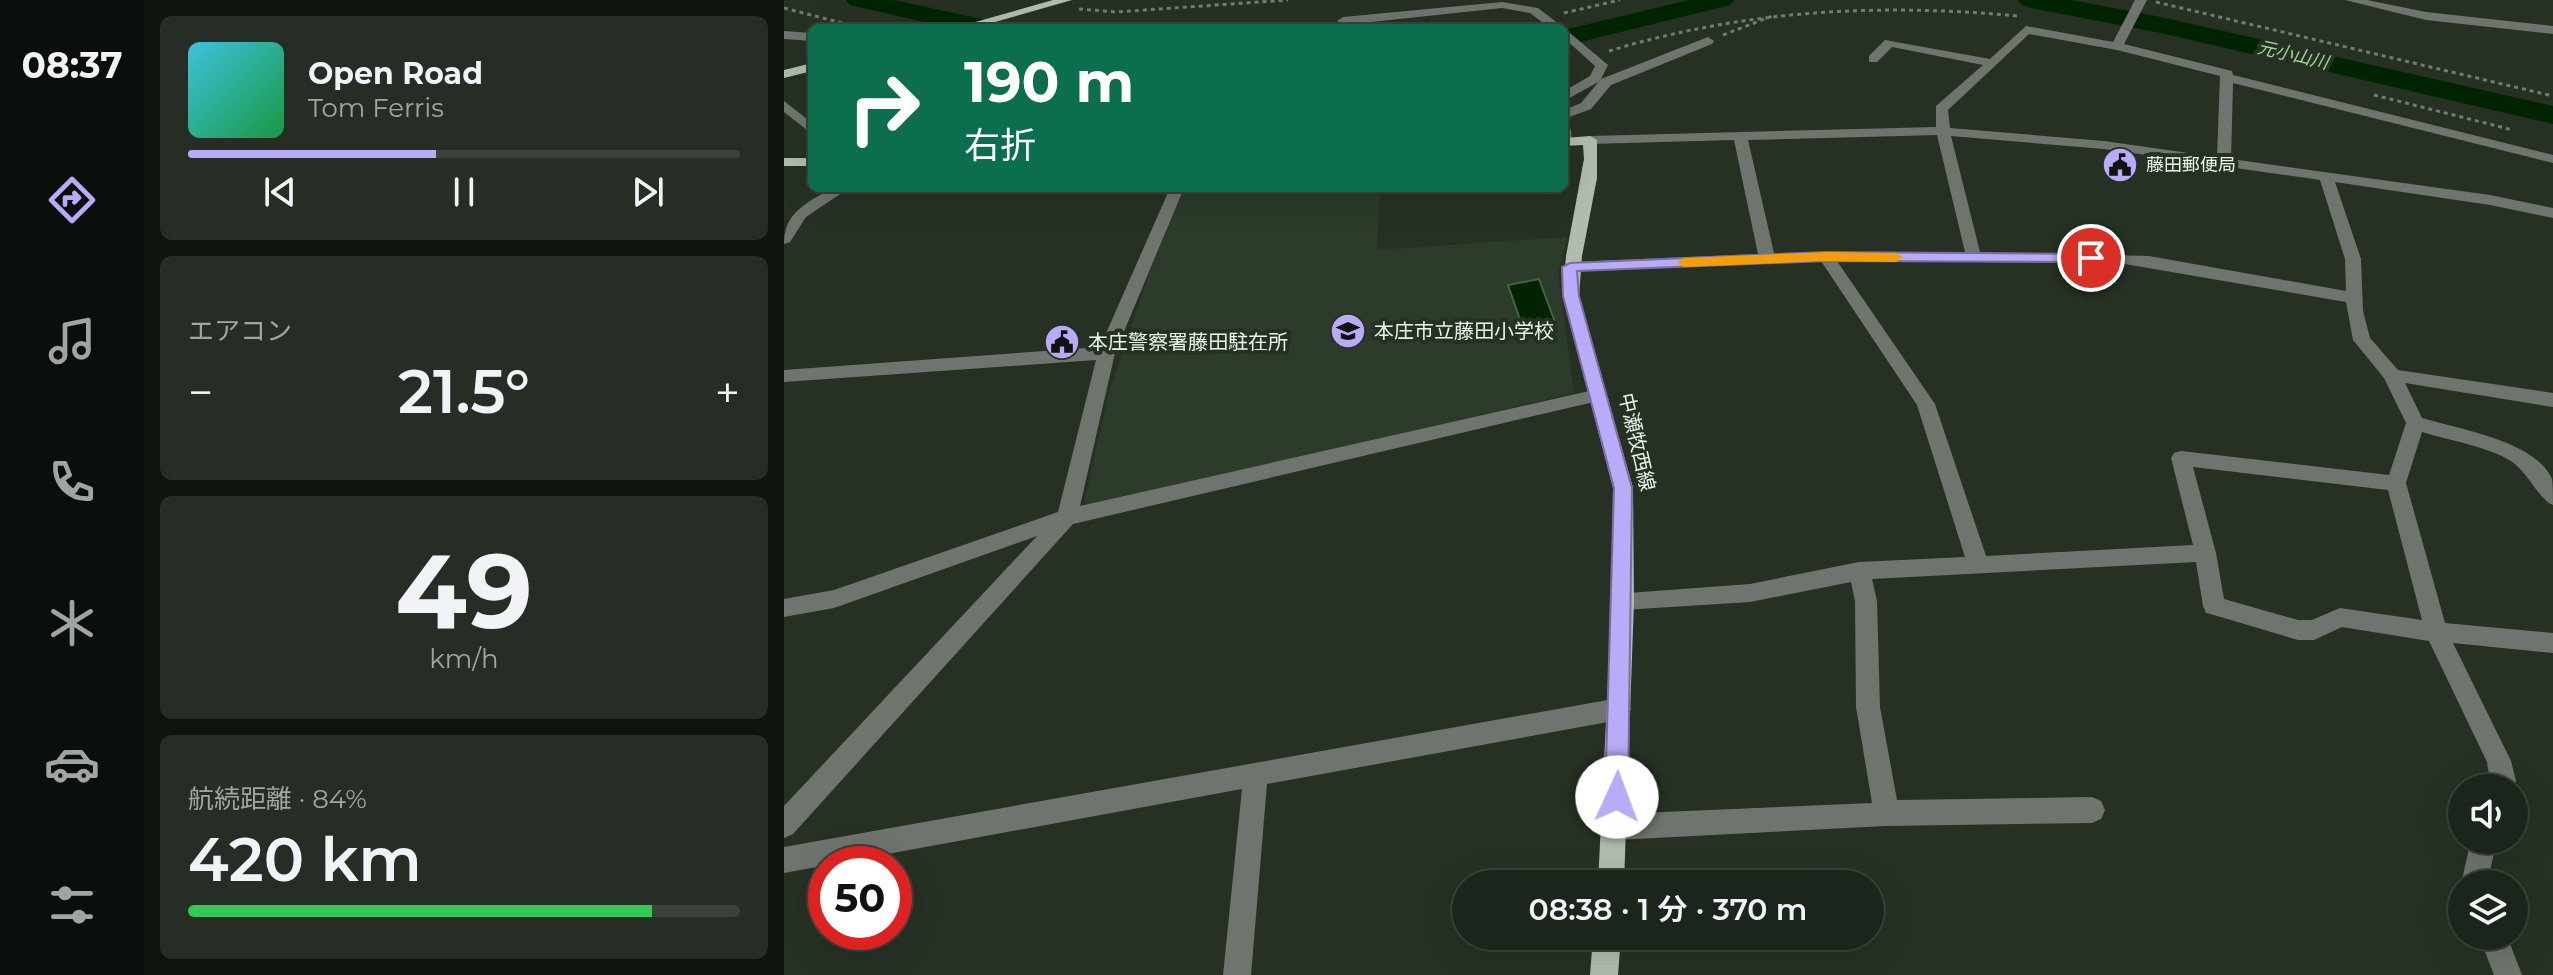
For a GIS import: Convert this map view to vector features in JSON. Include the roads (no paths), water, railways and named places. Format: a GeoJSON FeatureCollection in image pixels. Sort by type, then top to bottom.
{"type":"FeatureCollection","features":[{"type":"Feature","properties":{"kind":"main road"},"geometry":{"type":"LineString","coordinates":[[975,24],[1066,0]]}},
{"type":"Feature","properties":{"kind":"main road"},"geometry":{"type":"LineString","coordinates":[[784,74],[808,68]]}},
{"type":"Feature","properties":{"kind":"main road"},"geometry":{"type":"LineString","coordinates":[[1568,138],[1590,140]]}},
{"type":"Feature","properties":{"kind":"main road","name":"中瀬牧西線"},"geometry":{"type":"LineString","coordinates":[[1590,140],[1590,164],[1570,267],[1571,296],[1623,488],[1623,601],[1612,870]]}},
{"type":"Feature","properties":{"kind":"main road"},"geometry":{"type":"LineString","coordinates":[[784,162],[808,162]]}},
{"type":"Feature","properties":{"kind":"main road"},"geometry":{"type":"LineString","coordinates":[[1604,975],[1606,950]]}},
{"type":"Feature","properties":{"kind":"street"},"geometry":{"type":"LineString","coordinates":[[2351,0],[2426,16],[2553,30]]}},
{"type":"Feature","properties":{"kind":"street"},"geometry":{"type":"LineString","coordinates":[[2119,40],[2142,1]]}},
{"type":"Feature","properties":{"kind":"street"},"geometry":{"type":"LineString","coordinates":[[1344,20],[1479,3],[1525,7],[1551,22]]}},
{"type":"Feature","properties":{"kind":"street"},"geometry":{"type":"LineString","coordinates":[[1974,258],[1942,131],[1941,109],[2026,30],[2119,40],[2227,74],[2224,162]]}},
{"type":"Feature","properties":{"kind":"street"},"geometry":{"type":"LineString","coordinates":[[1568,34],[1598,53],[1602,65],[1595,78],[1568,95]]}},
{"type":"Feature","properties":{"kind":"street"},"geometry":{"type":"LineString","coordinates":[[784,35],[808,37]]}},
{"type":"Feature","properties":{"kind":"street"},"geometry":{"type":"LineString","coordinates":[[1568,113],[1586,106],[1606,82],[1708,41]]}},
{"type":"Feature","properties":{"kind":"street"},"geometry":{"type":"LineString","coordinates":[[1873,59],[1889,43],[1992,63]]}},
{"type":"Feature","properties":{"kind":"street"},"geometry":{"type":"LineString","coordinates":[[2228,78],[2553,159]]}},
{"type":"Feature","properties":{"kind":"street"},"geometry":{"type":"LineString","coordinates":[[784,105],[808,126]]}},
{"type":"Feature","properties":{"kind":"street"},"geometry":{"type":"LineString","coordinates":[[1590,140],[1942,131],[2104,145],[2490,200],[2553,213]]}},
{"type":"Feature","properties":{"kind":"street"},"geometry":{"type":"LineString","coordinates":[[1740,136],[1767,259]]}},
{"type":"Feature","properties":{"kind":"street"},"geometry":{"type":"LineString","coordinates":[[2326,176],[2353,259],[2362,340],[2392,375],[2415,423],[2396,483],[2436,632],[2499,761],[2502,774]]}},
{"type":"Feature","properties":{"kind":"street"},"geometry":{"type":"LineString","coordinates":[[784,239],[800,214],[836,192]]}},
{"type":"Feature","properties":{"kind":"street"},"geometry":{"type":"LineString","coordinates":[[784,825],[1067,517],[1106,353],[1175,192]]}},
{"type":"Feature","properties":{"kind":"street"},"geometry":{"type":"LineString","coordinates":[[1826,256],[1926,404],[1978,564]]}},
{"type":"Feature","properties":{"kind":"street"},"geometry":{"type":"LineString","coordinates":[[1570,267],[1826,256],[2149,261],[2355,298]]}},
{"type":"Feature","properties":{"kind":"street"},"geometry":{"type":"LineString","coordinates":[[784,376],[1106,353]]}},
{"type":"Feature","properties":{"kind":"street"},"geometry":{"type":"LineString","coordinates":[[2392,375],[2553,400]]}},
{"type":"Feature","properties":{"kind":"street"},"geometry":{"type":"LineString","coordinates":[[784,608],[834,599],[1067,517],[1598,395]]}},
{"type":"Feature","properties":{"kind":"street"},"geometry":{"type":"LineString","coordinates":[[2415,423],[2515,454],[2533,467],[2553,497]]}},
{"type":"Feature","properties":{"kind":"street"},"geometry":{"type":"LineString","coordinates":[[2396,483],[2181,458],[2205,553],[2214,606],[2298,630],[2314,630],[2340,617],[2436,632],[2553,643]]}},
{"type":"Feature","properties":{"kind":"street"},"geometry":{"type":"LineString","coordinates":[[1623,601],[1724,597],[1859,571],[2205,553]]}},
{"type":"Feature","properties":{"kind":"street"},"geometry":{"type":"LineString","coordinates":[[1859,571],[1866,601],[1868,707],[1886,813]]}},
{"type":"Feature","properties":{"kind":"street"},"geometry":{"type":"LineString","coordinates":[[784,860],[1619,709]]}},
{"type":"Feature","properties":{"kind":"street"},"geometry":{"type":"LineString","coordinates":[[1237,975],[1256,773]]}},
{"type":"Feature","properties":{"kind":"street"},"geometry":{"type":"LineString","coordinates":[[1616,827],[1886,813],[2092,810]]}},
{"type":"Feature","properties":{"kind":"street"},"geometry":{"type":"LineString","coordinates":[[2498,950],[2508,975]]}},
{"type":"Feature","properties":{"kind":"waterway","name":"元小山川"},"geometry":{"type":"LineString","coordinates":[[859,0],[968,24]]}},
{"type":"Feature","properties":{"kind":"waterway","name":"元小山川"},"geometry":{"type":"LineString","coordinates":[[1568,37],[1721,0]]}},
{"type":"Feature","properties":{"kind":"waterway","name":"元小山川"},"geometry":{"type":"LineString","coordinates":[[2031,0],[2161,25],[2553,115]]}},
{"type":"Feature","properties":{"kind":"place","name":"藤田郵便局"},"geometry":{"type":"Point","coordinates":[2120,165]}},
{"type":"Feature","properties":{"kind":"place","name":"本庄市立藤田小学校"},"geometry":{"type":"Point","coordinates":[1348,331]}},
{"type":"Feature","properties":{"kind":"place","name":"本庄警察署藤田駐在所"},"geometry":{"type":"Point","coordinates":[1062,342]}}]}
